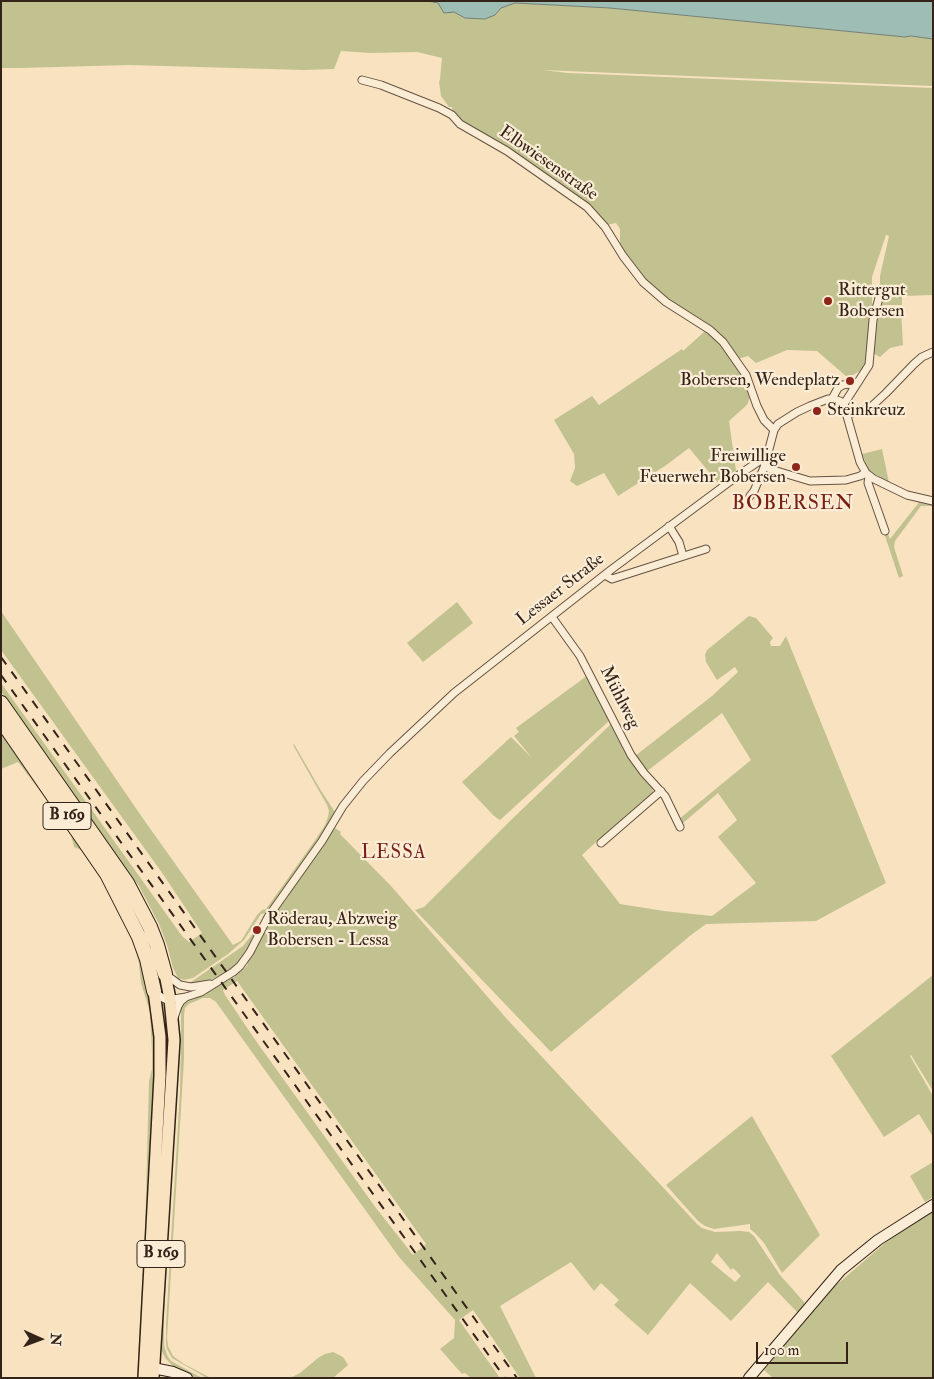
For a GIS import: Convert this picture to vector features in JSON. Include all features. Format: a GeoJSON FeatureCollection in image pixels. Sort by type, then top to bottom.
{"type":"FeatureCollection","features":[{"type":"Feature","properties":{"kind":"highway","name":"B 169"},"geometry":{"type":"LineString","coordinates":[[1,703],[127,883],[150,927],[165,974]]}},
{"type":"Feature","properties":{"kind":"highway","name":"B 169"},"geometry":{"type":"LineString","coordinates":[[1,720],[107,874],[139,937],[147,959],[154,991]]}},
{"type":"Feature","properties":{"kind":"main road","name":"B 169"},"geometry":{"type":"LineString","coordinates":[[153,1373],[174,1040],[173,1020],[165,974]]}},
{"type":"Feature","properties":{"kind":"main road","name":"B 169"},"geometry":{"type":"LineString","coordinates":[[144,1378],[160,1076],[160,1038],[154,991]]}},
{"type":"Feature","properties":{"kind":"main road"},"geometry":{"type":"LineString","coordinates":[[146,1354],[153,1373]]}},
{"type":"Feature","properties":{"kind":"street","name":"Elbwiesenstraße"},"geometry":{"type":"LineString","coordinates":[[362,80],[388,88],[452,115],[460,124],[508,151],[587,207],[605,227],[622,256],[642,282],[666,302],[710,330],[723,342],[746,375],[764,420],[774,430]]}},
{"type":"Feature","properties":{"kind":"street"},"geometry":{"type":"LineString","coordinates":[[842,403],[869,365],[873,320],[879,298]]}},
{"type":"Feature","properties":{"kind":"street"},"geometry":{"type":"LineString","coordinates":[[847,414],[872,406],[914,364],[922,357],[933,352]]}},
{"type":"Feature","properties":{"kind":"street"},"geometry":{"type":"LineString","coordinates":[[832,399],[838,388],[842,385],[849,384],[854,387]]}},
{"type":"Feature","properties":{"kind":"street"},"geometry":{"type":"LineString","coordinates":[[750,496],[754,491],[774,430],[778,424],[797,412],[832,399],[842,403],[847,414],[860,462],[867,475],[885,531]]}},
{"type":"Feature","properties":{"kind":"street"},"geometry":{"type":"LineString","coordinates":[[763,462],[770,469],[810,481],[846,480],[867,475],[907,495],[933,500]]}},
{"type":"Feature","properties":{"kind":"street","name":"Lessaer Straße"},"geometry":{"type":"LineString","coordinates":[[170,999],[186,997],[201,992],[233,972],[245,959],[268,918],[322,841],[351,795],[390,753],[454,692],[669,526],[736,477],[763,462]]}},
{"type":"Feature","properties":{"kind":"street"},"geometry":{"type":"LineString","coordinates":[[669,526],[679,542],[683,556]]}},
{"type":"Feature","properties":{"kind":"street"},"geometry":{"type":"LineString","coordinates":[[606,574],[612,579],[706,549]]}},
{"type":"Feature","properties":{"kind":"street","name":"Mühlweg"},"geometry":{"type":"LineString","coordinates":[[552,617],[580,656],[631,755],[644,773],[661,791],[680,827]]}},
{"type":"Feature","properties":{"kind":"street"},"geometry":{"type":"LineString","coordinates":[[601,843],[661,791]]}},
{"type":"Feature","properties":{"kind":"street"},"geometry":{"type":"LineString","coordinates":[[165,974],[180,986],[190,987],[213,984]]}},
{"type":"Feature","properties":{"kind":"street"},"geometry":{"type":"LineString","coordinates":[[154,991],[166,1000],[170,999]]}},
{"type":"Feature","properties":{"kind":"street"},"geometry":{"type":"LineString","coordinates":[[173,1020],[178,1006],[186,997]]}},
{"type":"Feature","properties":{"kind":"street"},"geometry":{"type":"LineString","coordinates":[[754,1376],[841,1270],[878,1240],[933,1204]]}},
{"type":"Feature","properties":{"kind":"street"},"geometry":{"type":"LineString","coordinates":[[153,1373],[173,1372],[187,1378]]}},
{"type":"Feature","properties":{"kind":"green space"},"geometry":{"type":"Polygon","coordinates":[[[1,1],[428,1],[438,3],[465,18],[495,15],[501,8],[515,3],[610,8],[933,39],[933,86],[542,70],[568,73],[933,88],[933,295],[902,296],[902,305],[882,305],[880,303],[880,276],[889,236],[886,235],[872,277],[872,305],[867,362],[863,369],[847,377],[817,351],[787,350],[756,363],[748,356],[737,359],[725,342],[644,282],[620,247],[620,229],[616,223],[606,225],[595,211],[458,120],[453,113],[452,107],[449,107],[441,96],[439,82],[442,58],[417,52],[370,53],[341,51],[334,69],[304,70],[129,65],[1,68],[1,1]]]}},
{"type":"Feature","properties":{"kind":"green space"},"geometry":{"type":"Polygon","coordinates":[[[887,308],[901,310],[903,345],[890,348],[880,357],[873,353],[875,320],[879,311],[887,308]]]}},
{"type":"Feature","properties":{"kind":"green space"},"geometry":{"type":"Polygon","coordinates":[[[705,331],[723,345],[745,380],[751,395],[747,405],[729,421],[736,471],[719,484],[689,448],[618,496],[604,473],[577,486],[570,481],[575,468],[574,454],[554,420],[592,396],[599,405],[682,349],[683,351],[705,331]]]}},
{"type":"Feature","properties":{"kind":"green space"},"geometry":{"type":"Polygon","coordinates":[[[882,449],[889,483],[869,470],[862,454],[882,449]]]}},
{"type":"Feature","properties":{"kind":"green space"},"geometry":{"type":"Polygon","coordinates":[[[920,501],[933,503],[933,506],[921,506],[895,541],[894,547],[903,576],[899,578],[884,533],[887,532],[890,539],[920,501]]]}},
{"type":"Feature","properties":{"kind":"green space"},"geometry":{"type":"Polygon","coordinates":[[[457,602],[473,623],[423,662],[407,643],[457,602]]]}},
{"type":"Feature","properties":{"kind":"green space"},"geometry":{"type":"Polygon","coordinates":[[[1,611],[144,820],[233,945],[241,941],[257,915],[266,909],[316,839],[328,817],[327,805],[294,744],[335,812],[293,876],[266,913],[261,914],[244,940],[228,954],[193,978],[184,980],[178,978],[159,924],[139,886],[1,691],[1,683],[182,936],[189,942],[202,933],[163,874],[1,650],[1,611]]]}},
{"type":"Feature","properties":{"kind":"green space"},"geometry":{"type":"Polygon","coordinates":[[[749,616],[756,618],[773,638],[770,642],[771,646],[780,646],[786,636],[886,883],[816,921],[706,924],[551,1052],[415,910],[424,907],[612,723],[635,766],[652,787],[653,791],[652,797],[598,844],[596,842],[582,855],[620,904],[712,916],[756,883],[718,837],[737,820],[718,793],[682,824],[679,819],[751,760],[722,713],[646,772],[635,756],[712,696],[738,672],[735,667],[717,680],[706,662],[705,655],[707,650],[749,616]]]}},
{"type":"Feature","properties":{"kind":"green space"},"geometry":{"type":"Polygon","coordinates":[[[588,675],[610,720],[500,820],[462,782],[511,737],[532,758],[514,736],[519,732],[516,728],[588,675]]]}},
{"type":"Feature","properties":{"kind":"green space"},"geometry":{"type":"Polygon","coordinates":[[[1,728],[98,866],[136,943],[148,988],[155,1032],[155,1088],[151,1118],[152,1137],[141,1378],[137,1378],[145,1234],[149,1081],[152,1069],[150,1012],[141,983],[135,948],[104,883],[81,850],[74,847],[71,835],[63,821],[18,762],[1,769],[1,728]]]}},
{"type":"Feature","properties":{"kind":"green space"},"geometry":{"type":"Polygon","coordinates":[[[335,828],[341,832],[340,834],[391,886],[506,1018],[697,1224],[702,1228],[715,1232],[741,1231],[749,1232],[754,1236],[780,1275],[804,1302],[805,1305],[799,1314],[768,1282],[731,1321],[690,1283],[648,1335],[614,1305],[619,1300],[601,1283],[594,1291],[571,1262],[500,1306],[536,1378],[520,1378],[473,1310],[459,1320],[500,1378],[471,1378],[465,1373],[462,1374],[440,1349],[454,1338],[455,1320],[399,1257],[216,1002],[210,998],[203,998],[189,1004],[185,1008],[184,1015],[184,1059],[167,1338],[168,1346],[173,1356],[211,1378],[207,1378],[172,1358],[166,1344],[166,1324],[180,1091],[181,1008],[186,1002],[195,999],[194,996],[202,993],[203,995],[207,994],[207,991],[234,977],[246,967],[261,939],[265,927],[335,828]],[[237,981],[223,990],[225,995],[376,1208],[413,1255],[426,1244],[237,981]],[[717,1253],[711,1262],[735,1282],[741,1276],[733,1268],[731,1270],[717,1253]]]}},
{"type":"Feature","properties":{"kind":"green space"},"geometry":{"type":"Polygon","coordinates":[[[254,932],[256,933],[247,951],[230,970],[208,981],[192,985],[191,982],[243,946],[254,932]]]}},
{"type":"Feature","properties":{"kind":"green space"},"geometry":{"type":"Polygon","coordinates":[[[933,975],[933,1091],[910,1056],[933,1096],[933,1137],[919,1114],[884,1137],[831,1056],[933,975]]]}},
{"type":"Feature","properties":{"kind":"green space"},"geometry":{"type":"Polygon","coordinates":[[[752,1116],[820,1235],[782,1273],[764,1243],[750,1229],[750,1224],[714,1229],[705,1226],[698,1221],[666,1185],[752,1116]]]}},
{"type":"Feature","properties":{"kind":"green space"},"geometry":{"type":"Polygon","coordinates":[[[174,1134],[164,1345],[171,1361],[202,1378],[196,1378],[173,1366],[165,1358],[160,1347],[174,1134]]]}},
{"type":"Feature","properties":{"kind":"green space"},"geometry":{"type":"Polygon","coordinates":[[[933,1162],[933,1197],[925,1202],[910,1176],[933,1162]]]}},
{"type":"Feature","properties":{"kind":"green space"},"geometry":{"type":"Polygon","coordinates":[[[933,1209],[933,1378],[773,1378],[764,1370],[827,1293],[906,1225],[933,1209]]]}},
{"type":"Feature","properties":{"kind":"green space"},"geometry":{"type":"Polygon","coordinates":[[[333,1352],[343,1357],[348,1365],[333,1378],[290,1378],[300,1373],[318,1358],[333,1352]]]}},
{"type":"Feature","properties":{"kind":"water"},"geometry":{"type":"Polygon","coordinates":[[[428,1],[933,1],[933,39],[610,8],[515,3],[501,8],[495,15],[485,19],[465,18],[454,12],[444,13],[438,3],[428,1]]]}},
{"type":"Feature","properties":{"kind":"railway"},"geometry":{"type":"LineString","coordinates":[[1,657],[517,1378]]}},
{"type":"Feature","properties":{"kind":"railway"},"geometry":{"type":"LineString","coordinates":[[1,675],[505,1378]]}},
{"type":"Feature","properties":{"kind":"place","name":"Rittergut Bobersen"},"geometry":{"type":"Point","coordinates":[828,301]}},
{"type":"Feature","properties":{"kind":"place","name":"Bobersen, Wendeplatz"},"geometry":{"type":"Point","coordinates":[850,381]}},
{"type":"Feature","properties":{"kind":"place","name":"Steinkreuz"},"geometry":{"type":"Point","coordinates":[817,411]}},
{"type":"Feature","properties":{"kind":"place","name":"Freiwillige Feuerwehr Bobersen"},"geometry":{"type":"Point","coordinates":[796,467]}},
{"type":"Feature","properties":{"kind":"place","name":"Röderau, Abzweig Bobersen - Lessa"},"geometry":{"type":"Point","coordinates":[257,930]}},
{"type":"Feature","properties":{"kind":"district","name":"BOBERSEN"},"geometry":{"type":"Point","coordinates":[793,505]}},
{"type":"Feature","properties":{"kind":"district","name":"LESSA"},"geometry":{"type":"Point","coordinates":[394,854]}}]}
